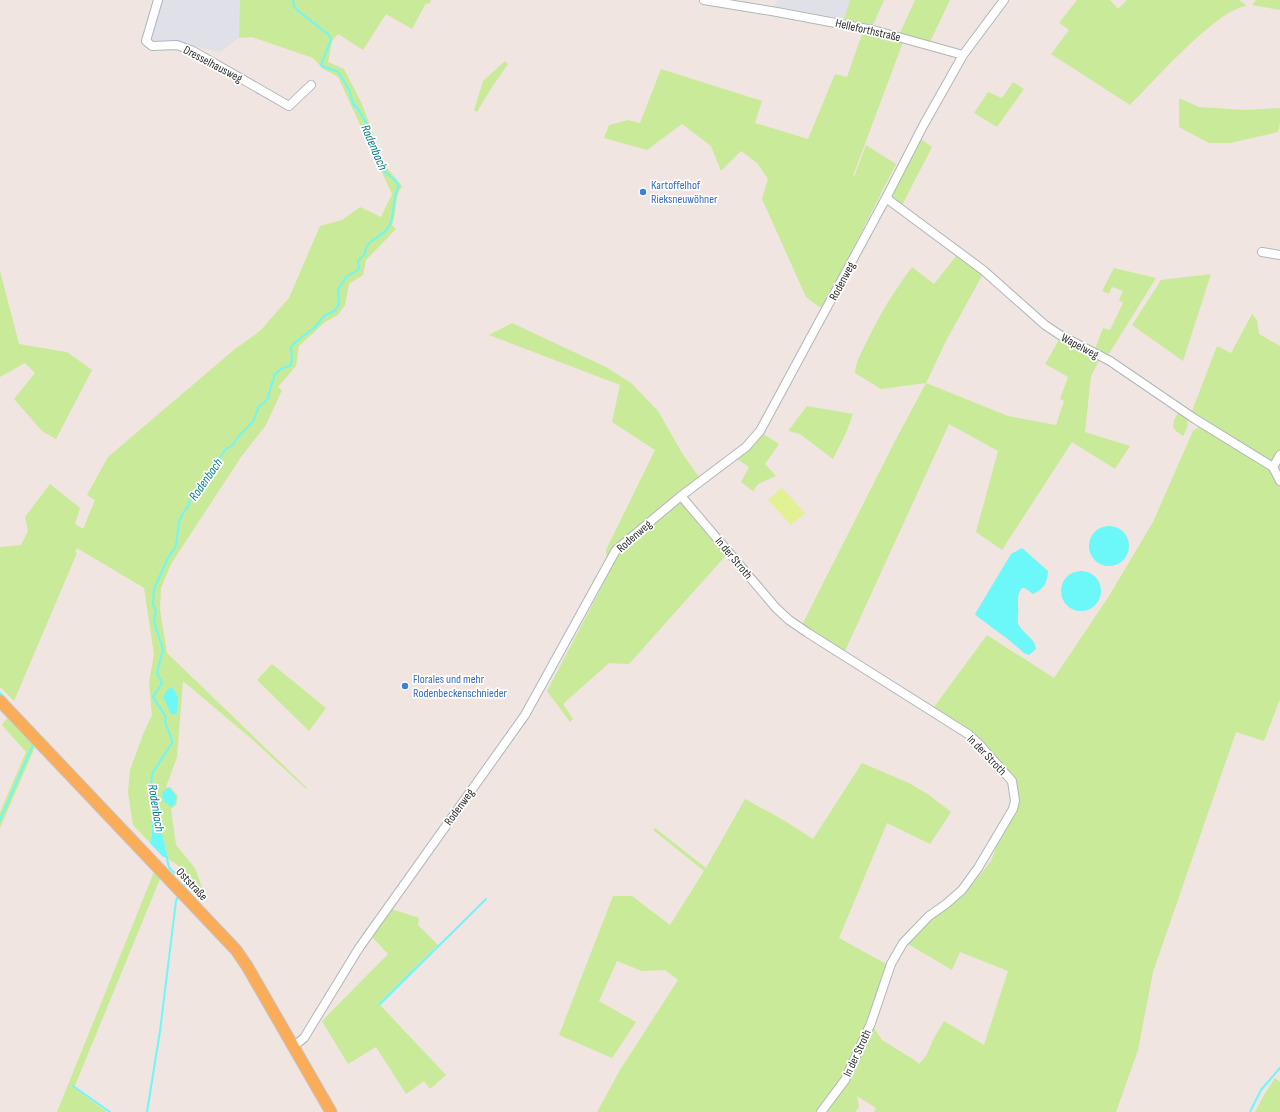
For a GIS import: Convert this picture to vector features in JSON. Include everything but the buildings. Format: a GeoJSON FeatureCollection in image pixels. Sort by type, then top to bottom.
{"type":"FeatureCollection","features":[{"type":"Feature","properties":{"kind":"main road","name":"Oststraße"},"geometry":{"type":"LineString","coordinates":[[0,701],[236,950],[247,966],[331,1112]]}},
{"type":"Feature","properties":{"kind":"street","name":"Dresselhausweg"},"geometry":{"type":"LineString","coordinates":[[158,0],[146,41],[152,46],[177,45],[193,51],[289,106],[310,85]]}},
{"type":"Feature","properties":{"kind":"street","name":"Helleforthstraße"},"geometry":{"type":"LineString","coordinates":[[704,0],[874,30],[963,55]]}},
{"type":"Feature","properties":{"kind":"street"},"geometry":{"type":"LineString","coordinates":[[963,55],[1004,0]]}},
{"type":"Feature","properties":{"kind":"street","name":"Rodenweg"},"geometry":{"type":"LineString","coordinates":[[293,1046],[304,1038],[359,948],[525,715],[616,550],[681,496],[746,447],[760,431],[886,198],[923,126],[963,55]]}},
{"type":"Feature","properties":{"kind":"street","name":"Wapelweg"},"geometry":{"type":"LineString","coordinates":[[886,198],[983,270],[1045,325],[1060,335],[1110,362],[1195,420],[1274,467]]}},
{"type":"Feature","properties":{"kind":"street"},"geometry":{"type":"LineString","coordinates":[[1262,252],[1280,255]]}},
{"type":"Feature","properties":{"kind":"street"},"geometry":{"type":"LineString","coordinates":[[1280,455],[1274,467],[1280,481]]}},
{"type":"Feature","properties":{"kind":"street","name":"In der Stroth"},"geometry":{"type":"LineString","coordinates":[[681,496],[776,608],[789,620],[808,634],[968,734],[1012,781],[1015,801],[1009,817],[978,868],[962,890],[929,916],[903,943],[891,964],[871,1024],[845,1080],[821,1112]]}},
{"type":"Feature","properties":{"kind":"shaded area"},"geometry":{"type":"Polygon","coordinates":[[[160,0],[240,0],[239,38],[220,52],[175,42],[150,42],[149,39],[160,0]]]}},
{"type":"Feature","properties":{"kind":"shaded area"},"geometry":{"type":"Polygon","coordinates":[[[778,0],[850,0],[844,19],[775,6],[778,0]]]}},
{"type":"Feature","properties":{"kind":"green space"},"geometry":{"type":"Polygon","coordinates":[[[240,0],[431,0],[429,4],[426,3],[412,29],[386,14],[363,50],[338,34],[332,41],[328,62],[344,69],[361,102],[386,167],[402,186],[399,191],[392,225],[396,229],[366,260],[363,275],[349,284],[345,305],[338,315],[325,322],[299,346],[296,366],[278,387],[282,390],[266,425],[241,457],[171,564],[161,588],[160,610],[167,653],[307,788],[306,789],[254,741],[183,681],[177,757],[166,787],[170,787],[178,796],[176,805],[171,809],[176,845],[195,868],[204,893],[196,891],[185,872],[178,865],[168,859],[161,828],[152,821],[150,843],[133,825],[128,792],[130,770],[152,715],[149,682],[154,654],[144,588],[77,548],[75,552],[77,553],[14,701],[0,687],[0,547],[21,545],[28,531],[25,517],[50,484],[80,508],[75,524],[83,529],[95,500],[87,495],[108,457],[235,349],[260,331],[289,298],[320,226],[342,220],[360,207],[381,217],[392,194],[338,77],[322,68],[313,58],[252,37],[239,38],[240,0]]]}},
{"type":"Feature","properties":{"kind":"green space"},"geometry":{"type":"Polygon","coordinates":[[[850,0],[884,0],[873,25],[844,19],[850,0]]]}},
{"type":"Feature","properties":{"kind":"green space"},"geometry":{"type":"Polygon","coordinates":[[[915,0],[950,0],[930,42],[900,33],[915,0]]]}},
{"type":"Feature","properties":{"kind":"green space"},"geometry":{"type":"Polygon","coordinates":[[[1077,0],[1110,0],[1118,9],[1127,0],[1239,0],[1247,6],[1235,10],[1203,32],[1169,64],[1130,105],[1051,54],[1069,30],[1059,23],[1077,0]]]}},
{"type":"Feature","properties":{"kind":"green space"},"geometry":{"type":"Polygon","coordinates":[[[1256,0],[1280,0],[1280,10],[1252,5],[1256,0]]]}},
{"type":"Feature","properties":{"kind":"green space"},"geometry":{"type":"Polygon","coordinates":[[[863,31],[903,42],[853,176],[854,177],[866,145],[896,164],[824,306],[819,307],[806,297],[762,199],[768,179],[757,163],[741,151],[721,171],[711,146],[682,124],[647,150],[604,138],[609,125],[628,120],[640,123],[661,69],[762,101],[755,123],[808,139],[835,74],[847,77],[863,31]]]}},
{"type":"Feature","properties":{"kind":"green space"},"geometry":{"type":"Polygon","coordinates":[[[505,61],[508,64],[477,112],[474,110],[483,81],[505,61]]]}},
{"type":"Feature","properties":{"kind":"green space"},"geometry":{"type":"Polygon","coordinates":[[[1013,82],[1024,89],[997,127],[974,113],[988,92],[1002,98],[1013,82]]]}},
{"type":"Feature","properties":{"kind":"green space"},"geometry":{"type":"Polygon","coordinates":[[[1179,98],[1199,107],[1245,110],[1280,108],[1280,123],[1278,132],[1230,143],[1209,143],[1179,127],[1179,98]]]}},
{"type":"Feature","properties":{"kind":"green space"},"geometry":{"type":"Polygon","coordinates":[[[921,139],[932,147],[901,207],[890,199],[921,139]]]}},
{"type":"Feature","properties":{"kind":"green space"},"geometry":{"type":"Polygon","coordinates":[[[957,255],[983,274],[946,341],[926,383],[881,389],[855,373],[860,356],[877,321],[893,294],[912,267],[934,284],[957,255]]]}},
{"type":"Feature","properties":{"kind":"green space"},"geometry":{"type":"Polygon","coordinates":[[[1114,268],[1156,278],[1107,357],[1095,349],[1103,328],[1110,330],[1123,303],[1119,300],[1123,291],[1112,287],[1109,294],[1102,291],[1114,268]]]}},
{"type":"Feature","properties":{"kind":"green space"},"geometry":{"type":"Polygon","coordinates":[[[0,271],[19,344],[67,352],[92,370],[56,439],[42,431],[14,399],[35,373],[25,363],[0,377],[0,271]]]}},
{"type":"Feature","properties":{"kind":"green space"},"geometry":{"type":"Polygon","coordinates":[[[1211,274],[1183,361],[1132,325],[1161,280],[1211,274]]]}},
{"type":"Feature","properties":{"kind":"green space"},"geometry":{"type":"Polygon","coordinates":[[[1252,314],[1257,320],[1259,334],[1280,346],[1280,699],[1264,741],[1236,732],[1153,972],[1138,1050],[1116,1112],[874,1112],[876,1108],[857,1096],[859,1107],[855,1112],[597,1112],[620,1070],[678,980],[665,970],[642,971],[617,961],[599,1001],[636,1022],[612,1058],[559,1035],[613,896],[632,896],[670,925],[704,871],[653,830],[655,828],[706,868],[745,799],[785,821],[813,839],[862,763],[909,783],[929,795],[951,812],[930,844],[887,823],[839,938],[888,965],[870,1022],[882,1040],[919,1064],[926,1056],[944,1021],[984,1045],[1008,971],[960,952],[952,970],[908,944],[932,915],[963,896],[991,861],[1004,827],[1017,813],[1016,781],[981,739],[934,707],[987,635],[1054,678],[1109,596],[1153,522],[1193,431],[1201,427],[1204,420],[1192,411],[1217,346],[1231,353],[1252,314]]]}},
{"type":"Feature","properties":{"kind":"green space"},"geometry":{"type":"Polygon","coordinates":[[[512,323],[606,367],[631,383],[658,411],[682,453],[699,477],[675,494],[728,553],[629,664],[609,663],[563,704],[573,719],[570,722],[547,691],[608,575],[606,550],[655,450],[612,422],[620,385],[489,335],[512,323]]]}},
{"type":"Feature","properties":{"kind":"green space"},"geometry":{"type":"Polygon","coordinates":[[[1063,339],[1100,359],[1091,376],[1085,432],[1130,446],[1115,469],[1072,442],[1002,550],[976,532],[998,451],[949,424],[845,651],[802,625],[926,383],[1008,416],[1056,425],[1064,401],[1060,399],[1068,377],[1045,364],[1059,340],[1063,339]]]}},
{"type":"Feature","properties":{"kind":"green space"},"geometry":{"type":"Polygon","coordinates":[[[807,406],[853,414],[846,433],[833,459],[800,434],[788,431],[807,406]]]}},
{"type":"Feature","properties":{"kind":"green space"},"geometry":{"type":"Polygon","coordinates":[[[1179,411],[1188,422],[1183,436],[1173,427],[1174,420],[1179,411]]]}},
{"type":"Feature","properties":{"kind":"green space"},"geometry":{"type":"Polygon","coordinates":[[[762,433],[779,444],[765,464],[776,476],[758,484],[753,491],[741,482],[749,467],[737,459],[762,433]]]}},
{"type":"Feature","properties":{"kind":"green space"},"geometry":{"type":"Polygon","coordinates":[[[782,488],[805,513],[791,525],[768,500],[782,488]]]}},
{"type":"Feature","properties":{"kind":"green space"},"geometry":{"type":"Polygon","coordinates":[[[272,664],[326,708],[309,731],[257,680],[272,664]]]}},
{"type":"Feature","properties":{"kind":"green space"},"geometry":{"type":"Polygon","coordinates":[[[7,718],[35,747],[0,828],[0,812],[26,752],[2,725],[7,718]]]}},
{"type":"Feature","properties":{"kind":"green space"},"geometry":{"type":"Polygon","coordinates":[[[154,872],[160,879],[74,1088],[107,1112],[57,1112],[154,872]]]}},
{"type":"Feature","properties":{"kind":"green space"},"geometry":{"type":"Polygon","coordinates":[[[392,909],[419,918],[418,925],[438,945],[379,1004],[446,1075],[430,1089],[424,1081],[406,1094],[376,1047],[348,1064],[322,1021],[388,954],[372,937],[392,909]]]}},
{"type":"Feature","properties":{"kind":"green space"},"geometry":{"type":"Polygon","coordinates":[[[1275,1078],[1280,1082],[1280,1112],[1255,1112],[1264,1095],[1275,1078]]]}},
{"type":"Feature","properties":{"kind":"water"},"geometry":{"type":"Polygon","coordinates":[[[1109,526],[1123,532],[1129,546],[1123,560],[1109,566],[1095,560],[1089,546],[1095,532],[1109,526]]]}},
{"type":"Feature","properties":{"kind":"water"},"geometry":{"type":"Polygon","coordinates":[[[1022,548],[1048,571],[1046,582],[1040,590],[1033,594],[1025,588],[1022,588],[1019,594],[1018,623],[1022,630],[1031,638],[1036,649],[1029,655],[1024,653],[975,614],[1011,554],[1022,548]]]}},
{"type":"Feature","properties":{"kind":"water"},"geometry":{"type":"Polygon","coordinates":[[[1081,571],[1095,577],[1101,591],[1095,605],[1081,611],[1067,605],[1061,591],[1067,577],[1081,571]]]}},
{"type":"Feature","properties":{"kind":"water"},"geometry":{"type":"Polygon","coordinates":[[[172,687],[178,697],[177,713],[173,715],[163,697],[167,690],[172,687]]]}},
{"type":"Feature","properties":{"kind":"water"},"geometry":{"type":"Polygon","coordinates":[[[170,788],[176,796],[175,804],[171,807],[167,803],[166,804],[162,793],[166,789],[170,788]]]}},
{"type":"Feature","properties":{"kind":"water"},"geometry":{"type":"Polygon","coordinates":[[[156,819],[160,824],[168,859],[162,856],[150,843],[152,821],[156,819]]]}},
{"type":"Feature","properties":{"kind":"waterway","name":"Rodenbach"},"geometry":{"type":"LineString","coordinates":[[159,826],[157,805],[151,784],[152,777],[153,772],[172,743],[172,740],[165,722],[166,717],[153,697],[162,683],[157,673],[163,650],[154,621],[156,611],[153,605],[154,589],[168,558],[176,546],[179,521],[188,507],[194,492],[207,479],[211,470],[226,449],[233,445],[237,438],[253,422],[259,406],[268,398],[274,375],[281,369],[291,365],[291,348],[293,344],[315,327],[324,316],[334,311],[339,305],[338,290],[346,277],[358,270],[358,261],[365,254],[368,245],[389,226],[395,196],[399,186],[394,179],[382,170],[367,124],[358,109],[353,104],[350,92],[343,79],[337,71],[321,65],[331,40],[329,35],[297,10],[294,6],[293,0]]}},
{"type":"Feature","properties":{"kind":"waterway"},"geometry":{"type":"LineString","coordinates":[[0,693],[5,698]]}},
{"type":"Feature","properties":{"kind":"waterway"},"geometry":{"type":"LineString","coordinates":[[0,820],[32,747]]}},
{"type":"Feature","properties":{"kind":"waterway","name":"Rodenbach"},"geometry":{"type":"LineString","coordinates":[[167,857],[169,867],[186,884],[182,888]]}},
{"type":"Feature","properties":{"kind":"waterway","name":"Rodenbach"},"geometry":{"type":"LineString","coordinates":[[147,1112],[160,1031],[176,901],[179,894]]}},
{"type":"Feature","properties":{"kind":"waterway"},"geometry":{"type":"LineString","coordinates":[[380,1004],[486,899]]}},
{"type":"Feature","properties":{"kind":"waterway"},"geometry":{"type":"LineString","coordinates":[[1250,1112],[1261,1090],[1280,1068]]}},
{"type":"Feature","properties":{"kind":"waterway"},"geometry":{"type":"LineString","coordinates":[[73,1086],[110,1112]]}},
{"type":"Feature","properties":{"kind":"place","name":"Kartoffelhof Rieksneuwöhner"},"geometry":{"type":"Point","coordinates":[643,192]}},
{"type":"Feature","properties":{"kind":"place","name":"Florales und mehr Rodenbeckenschnieder"},"geometry":{"type":"Point","coordinates":[405,686]}}]}
